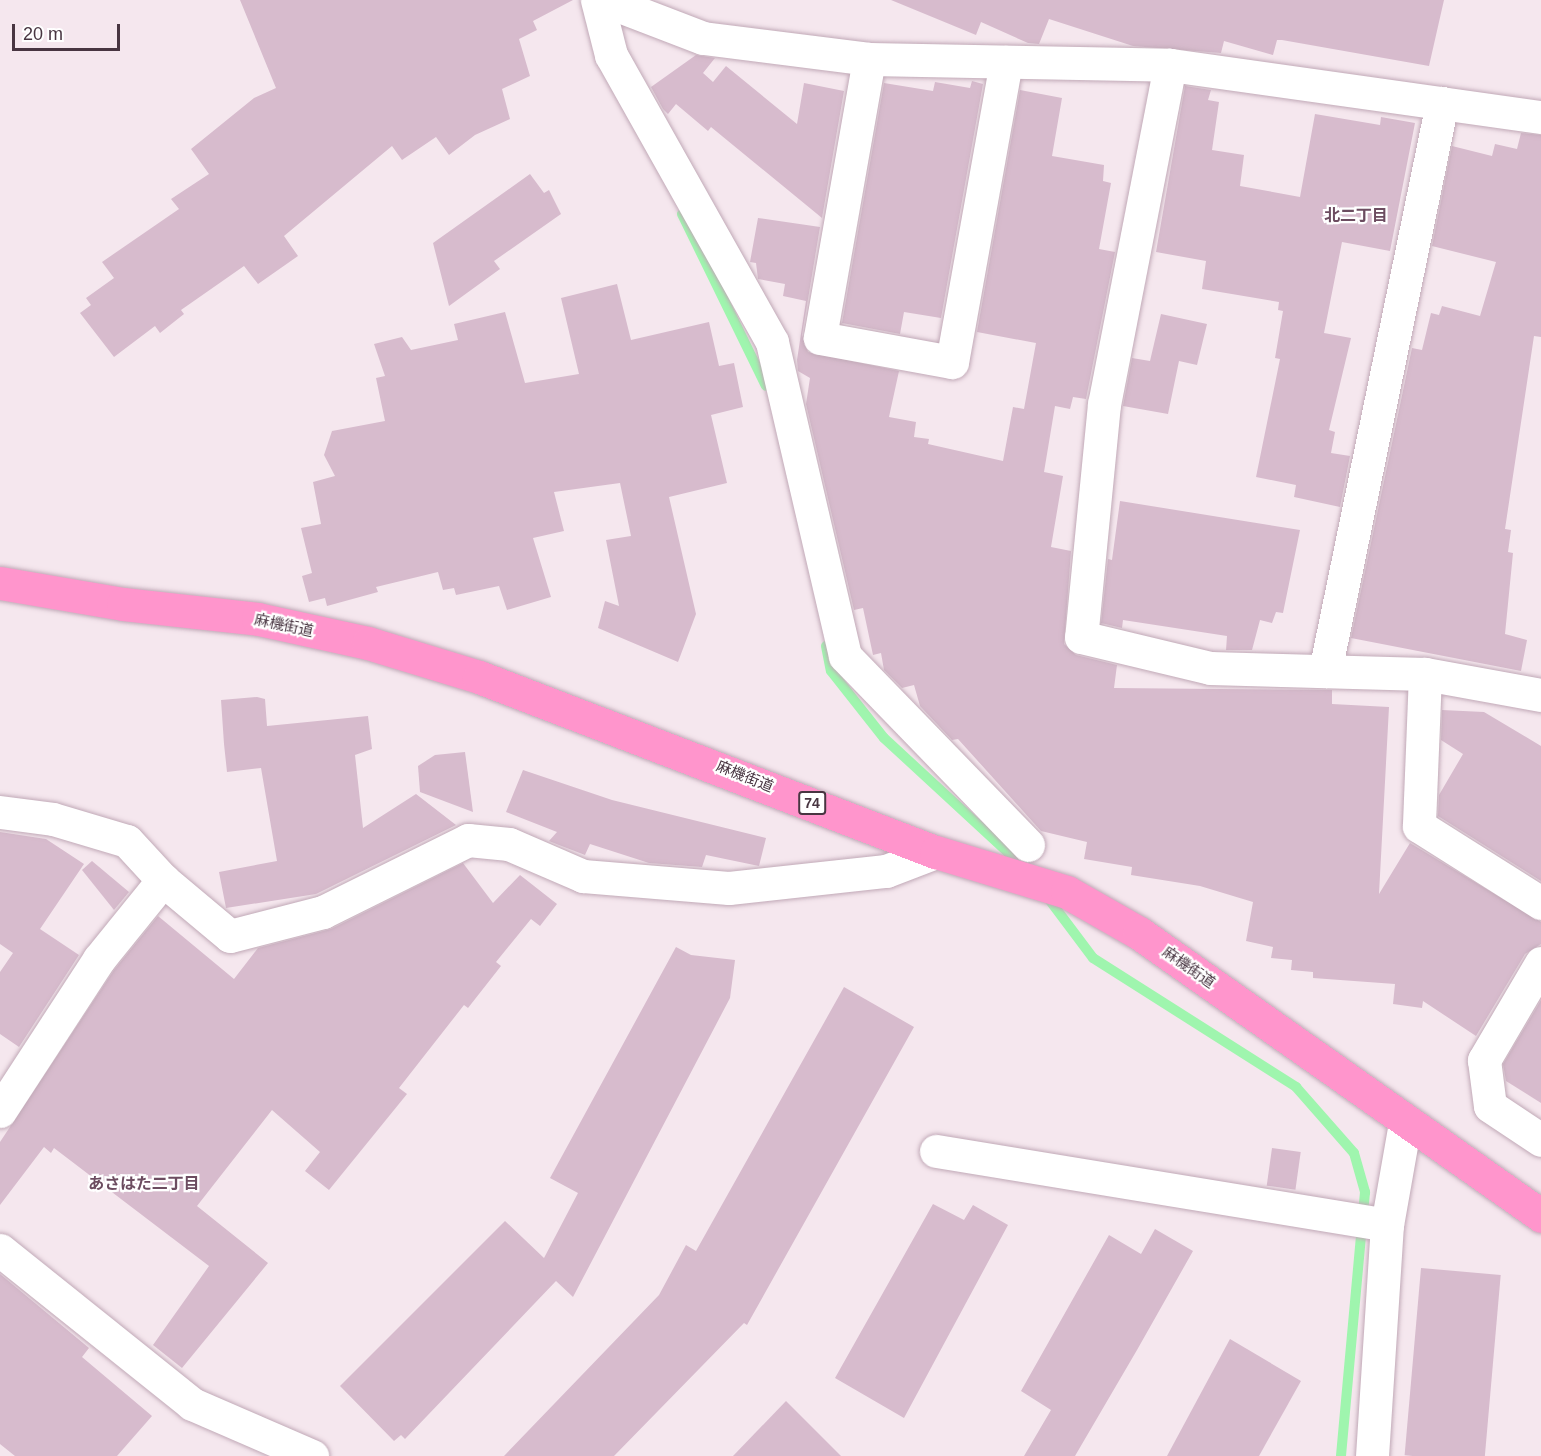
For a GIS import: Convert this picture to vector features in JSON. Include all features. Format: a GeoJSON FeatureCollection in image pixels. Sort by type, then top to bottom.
{"type":"FeatureCollection","features":[{"type":"Feature","properties":{"kind":"main road","name":"麻機街道"},"geometry":{"type":"LineString","coordinates":[[0,583],[123,604],[258,619],[368,643],[589,717],[936,852],[1066,892],[1139,933],[1405,1123],[1541,1216]]}},
{"type":"Feature","properties":{"kind":"street"},"geometry":{"type":"LineString","coordinates":[[597,0],[611,55],[772,342],[845,656],[1028,845]]}},
{"type":"Feature","properties":{"kind":"street"},"geometry":{"type":"LineString","coordinates":[[604,0],[703,38],[869,59],[1170,64],[1541,117]]}},
{"type":"Feature","properties":{"kind":"street"},"geometry":{"type":"LineString","coordinates":[[869,59],[820,338],[952,362],[1006,62]]}},
{"type":"Feature","properties":{"kind":"street"},"geometry":{"type":"LineString","coordinates":[[1170,64],[1104,404],[1081,637],[1210,668],[1425,674],[1540,687]]}},
{"type":"Feature","properties":{"kind":"street"},"geometry":{"type":"LineString","coordinates":[[1325,671],[1442,103]]}},
{"type":"Feature","properties":{"kind":"street"},"geometry":{"type":"LineString","coordinates":[[1425,674],[1419,826],[1541,903]]}},
{"type":"Feature","properties":{"kind":"street"},"geometry":{"type":"LineString","coordinates":[[0,812],[52,819],[127,841],[164,880],[230,936],[323,912],[468,840],[509,844],[583,876],[729,888],[886,871],[936,852]]}},
{"type":"Feature","properties":{"kind":"street"},"geometry":{"type":"LineString","coordinates":[[0,1111],[99,959],[164,880]]}},
{"type":"Feature","properties":{"kind":"street"},"geometry":{"type":"LineString","coordinates":[[1541,963],[1484,1060],[1490,1106],[1541,1140]]}},
{"type":"Feature","properties":{"kind":"street"},"geometry":{"type":"LineString","coordinates":[[1372,1456],[1387,1225],[1405,1123]]}},
{"type":"Feature","properties":{"kind":"street"},"geometry":{"type":"LineString","coordinates":[[936,1151],[1387,1225]]}},
{"type":"Feature","properties":{"kind":"street"},"geometry":{"type":"LineString","coordinates":[[0,1250],[192,1404],[312,1456]]}},
{"type":"Feature","properties":{"kind":"building"},"geometry":{"type":"Polygon","coordinates":[[[240,0],[573,0],[533,21],[537,30],[519,39],[530,76],[502,89],[510,119],[475,135],[449,155],[436,137],[402,160],[392,146],[284,236],[298,256],[258,284],[244,266],[181,310],[184,314],[160,333],[155,326],[114,357],[80,313],[91,305],[86,298],[114,278],[102,262],[179,209],[171,199],[209,174],[191,149],[254,98],[276,88],[240,0]]]}},
{"type":"Feature","properties":{"kind":"building"},"geometry":{"type":"Polygon","coordinates":[[[891,0],[1444,0],[1429,66],[1282,40],[1277,40],[1273,55],[1224,41],[1221,53],[1133,46],[1049,19],[1039,44],[1028,43],[981,22],[976,35],[891,0]]]}},
{"type":"Feature","properties":{"kind":"building"},"geometry":{"type":"Polygon","coordinates":[[[696,55],[715,58],[703,73],[713,82],[726,66],[797,124],[804,83],[844,91],[822,218],[711,127],[708,131],[676,104],[668,114],[663,109],[651,87],[696,55]]]}},
{"type":"Feature","properties":{"kind":"building"},"geometry":{"type":"Polygon","coordinates":[[[972,81],[983,84],[941,318],[904,312],[900,334],[842,323],[884,83],[933,91],[935,82],[970,88],[972,81]]]}},
{"type":"Feature","properties":{"kind":"building"},"geometry":{"type":"Polygon","coordinates":[[[1185,86],[1211,90],[1208,100],[1219,102],[1212,150],[1244,155],[1240,186],[1300,197],[1315,114],[1380,125],[1381,117],[1415,123],[1390,251],[1342,242],[1324,333],[1351,338],[1329,430],[1335,432],[1331,453],[1350,456],[1340,507],[1294,497],[1296,485],[1256,477],[1280,359],[1275,358],[1283,311],[1278,310],[1279,302],[1202,289],[1206,261],[1156,252],[1185,86]]]}},
{"type":"Feature","properties":{"kind":"building"},"geometry":{"type":"Polygon","coordinates":[[[1020,90],[1062,98],[1052,156],[1104,165],[1103,181],[1111,183],[1099,249],[1115,252],[1086,399],[1073,397],[1070,409],[1055,406],[1044,472],[1063,476],[1051,547],[1071,551],[1064,644],[1076,655],[1117,665],[1114,688],[1332,690],[1332,704],[1389,707],[1379,894],[1410,843],[1541,922],[1541,944],[1525,954],[1476,1036],[1423,1001],[1422,1008],[1393,1004],[1395,984],[1313,978],[1313,972],[1291,970],[1292,960],[1271,958],[1273,947],[1246,941],[1253,902],[1200,886],[1131,875],[1132,867],[1084,859],[1087,842],[1041,831],[958,739],[952,740],[920,706],[914,685],[902,688],[884,670],[881,653],[873,655],[863,608],[854,610],[806,404],[810,378],[798,371],[797,360],[806,301],[783,296],[785,284],[758,279],[756,263],[750,262],[758,218],[820,227],[802,335],[808,352],[899,371],[889,417],[916,422],[914,437],[929,439],[928,444],[1003,461],[1013,407],[1024,409],[1036,343],[977,332],[1020,90]]]}},
{"type":"Feature","properties":{"kind":"building"},"geometry":{"type":"Polygon","coordinates":[[[1521,133],[1541,135],[1541,337],[1534,336],[1505,529],[1511,530],[1508,552],[1513,553],[1505,634],[1527,640],[1521,671],[1351,638],[1412,348],[1422,350],[1431,313],[1439,315],[1442,306],[1480,316],[1496,262],[1432,246],[1452,146],[1492,156],[1495,144],[1517,149],[1521,133]]]}},
{"type":"Feature","properties":{"kind":"building"},"geometry":{"type":"Polygon","coordinates":[[[530,174],[544,193],[549,190],[561,214],[494,261],[500,269],[449,306],[433,243],[530,174]]]}},
{"type":"Feature","properties":{"kind":"building"},"geometry":{"type":"Polygon","coordinates":[[[617,284],[631,340],[709,322],[719,366],[734,363],[743,407],[711,415],[727,483],[669,497],[696,614],[678,662],[598,628],[605,601],[619,606],[606,540],[631,536],[620,483],[554,492],[564,531],[533,538],[551,597],[507,610],[499,586],[456,595],[454,588],[443,590],[438,572],[376,587],[378,592],[327,606],[325,598],[309,602],[302,576],[312,573],[301,528],[321,524],[313,482],[335,476],[324,455],[332,431],[385,421],[376,378],[385,376],[374,344],[402,337],[411,350],[458,340],[454,324],[505,312],[525,383],[579,374],[561,298],[617,284]]]}},
{"type":"Feature","properties":{"kind":"building"},"geometry":{"type":"Polygon","coordinates":[[[1161,314],[1207,324],[1197,365],[1179,361],[1168,414],[1123,406],[1132,358],[1150,361],[1161,314]]]}},
{"type":"Feature","properties":{"kind":"building"},"geometry":{"type":"Polygon","coordinates":[[[1120,501],[1300,530],[1283,613],[1276,612],[1272,623],[1260,620],[1252,650],[1226,650],[1227,636],[1123,620],[1122,628],[1101,623],[1108,559],[1112,560],[1120,501]]]}},
{"type":"Feature","properties":{"kind":"building"},"geometry":{"type":"Polygon","coordinates":[[[257,697],[265,699],[267,726],[368,716],[372,749],[355,755],[363,828],[416,794],[456,825],[316,894],[226,908],[219,872],[277,861],[261,768],[227,772],[221,700],[257,697]]]}},
{"type":"Feature","properties":{"kind":"building"},"geometry":{"type":"Polygon","coordinates":[[[1442,710],[1484,712],[1541,746],[1541,881],[1438,816],[1439,795],[1463,754],[1441,740],[1442,710]]]}},
{"type":"Feature","properties":{"kind":"building"},"geometry":{"type":"Polygon","coordinates":[[[465,752],[473,812],[420,792],[418,766],[435,755],[465,752]]]}},
{"type":"Feature","properties":{"kind":"building"},"geometry":{"type":"Polygon","coordinates":[[[523,770],[612,800],[766,838],[759,866],[706,855],[702,867],[649,863],[590,844],[585,855],[549,841],[557,832],[506,812],[523,770]]]}},
{"type":"Feature","properties":{"kind":"building"},"geometry":{"type":"Polygon","coordinates":[[[0,832],[46,839],[84,864],[40,929],[79,955],[19,1047],[0,1034],[0,972],[13,953],[0,944],[0,832]]]}},
{"type":"Feature","properties":{"kind":"building"},"geometry":{"type":"Polygon","coordinates":[[[92,861],[129,892],[114,910],[82,870],[92,861]]]}},
{"type":"Feature","properties":{"kind":"building"},"geometry":{"type":"Polygon","coordinates":[[[463,863],[493,903],[520,875],[557,904],[540,926],[531,919],[496,962],[501,966],[468,1008],[464,1005],[399,1088],[407,1094],[329,1190],[305,1171],[320,1152],[272,1110],[197,1206],[268,1263],[182,1368],[153,1345],[209,1266],[54,1148],[51,1153],[44,1147],[0,1205],[0,1142],[114,970],[158,916],[234,979],[258,948],[331,929],[463,863]]]}},
{"type":"Feature","properties":{"kind":"building"},"geometry":{"type":"Polygon","coordinates":[[[676,947],[691,955],[735,960],[730,998],[573,1297],[556,1281],[405,1439],[401,1435],[394,1441],[340,1386],[505,1221],[544,1258],[578,1193],[550,1178],[676,947]]]}},
{"type":"Feature","properties":{"kind":"building"},"geometry":{"type":"Polygon","coordinates":[[[844,987],[914,1027],[747,1325],[744,1323],[614,1456],[504,1456],[659,1295],[686,1245],[696,1251],[844,987]]]}},
{"type":"Feature","properties":{"kind":"building"},"geometry":{"type":"Polygon","coordinates":[[[1541,1000],[1541,1103],[1506,1081],[1503,1064],[1541,1000]]]}},
{"type":"Feature","properties":{"kind":"building"},"geometry":{"type":"Polygon","coordinates":[[[1272,1148],[1301,1152],[1295,1190],[1267,1186],[1272,1148]]]}},
{"type":"Feature","properties":{"kind":"building"},"geometry":{"type":"Polygon","coordinates":[[[933,1204],[964,1220],[973,1205],[1008,1225],[904,1418],[835,1378],[933,1204]]]}},
{"type":"Feature","properties":{"kind":"building"},"geometry":{"type":"Polygon","coordinates":[[[1155,1229],[1193,1251],[1137,1350],[1075,1456],[1024,1456],[1051,1410],[1021,1391],[1109,1235],[1141,1254],[1155,1229]]]}},
{"type":"Feature","properties":{"kind":"building"},"geometry":{"type":"Polygon","coordinates":[[[1421,1268],[1501,1275],[1485,1456],[1405,1455],[1421,1268]]]}},
{"type":"Feature","properties":{"kind":"building"},"geometry":{"type":"Polygon","coordinates":[[[0,1274],[89,1348],[82,1357],[152,1416],[117,1456],[15,1456],[0,1444],[0,1274]]]}},
{"type":"Feature","properties":{"kind":"building"},"geometry":{"type":"Polygon","coordinates":[[[1230,1339],[1301,1381],[1259,1456],[1167,1456],[1230,1339]]]}},
{"type":"Feature","properties":{"kind":"building"},"geometry":{"type":"Polygon","coordinates":[[[786,1401],[841,1456],[733,1456],[786,1401]]]}},
{"type":"Feature","properties":{"kind":"waterway"},"geometry":{"type":"LineString","coordinates":[[682,214],[766,386]]}},
{"type":"Feature","properties":{"kind":"waterway"},"geometry":{"type":"LineString","coordinates":[[826,646],[831,671],[884,738],[1027,870]]}},
{"type":"Feature","properties":{"kind":"waterway"},"geometry":{"type":"LineString","coordinates":[[1045,894],[1093,958],[1296,1087],[1354,1153],[1365,1192],[1341,1456]]}},
{"type":"Feature","properties":{"kind":"district","name":"北二丁目"},"geometry":{"type":"Point","coordinates":[1356,216]}},
{"type":"Feature","properties":{"kind":"district","name":"あさはた二丁目"},"geometry":{"type":"Point","coordinates":[144,1184]}}]}
